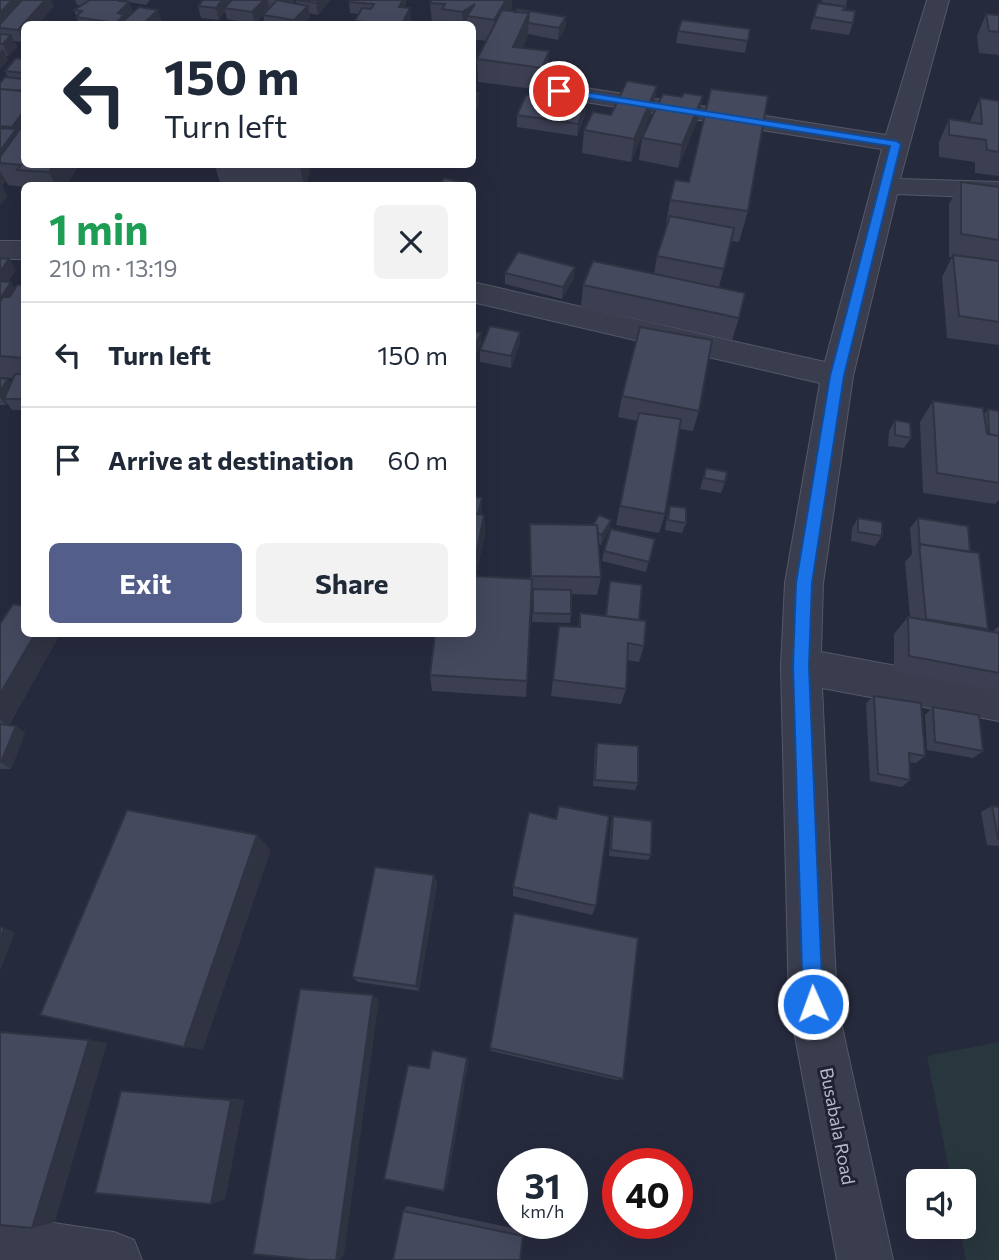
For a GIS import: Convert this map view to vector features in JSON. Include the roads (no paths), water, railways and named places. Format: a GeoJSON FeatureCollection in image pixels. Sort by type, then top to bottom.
{"type":"FeatureCollection","features":[{"type":"Feature","properties":{"kind":"street","name":"Busabala Road"},"geometry":{"type":"LineString","coordinates":[[865,1260],[813,1004],[801,666],[804,583],[837,376],[896,144],[938,0]]}},
{"type":"Feature","properties":{"kind":"street"},"geometry":{"type":"LineString","coordinates":[[559,91],[896,144]]}},
{"type":"Feature","properties":{"kind":"street"},"geometry":{"type":"LineString","coordinates":[[885,186],[999,190]]}},
{"type":"Feature","properties":{"kind":"street"},"geometry":{"type":"LineString","coordinates":[[0,250],[21,250]]}},
{"type":"Feature","properties":{"kind":"street"},"geometry":{"type":"LineString","coordinates":[[476,293],[837,376]]}},
{"type":"Feature","properties":{"kind":"street"},"geometry":{"type":"LineString","coordinates":[[801,666],[999,703]]}},
{"type":"Feature","properties":{"kind":"street"},"geometry":{"type":"LineString","coordinates":[[0,1243],[114,1260]]}}]}
